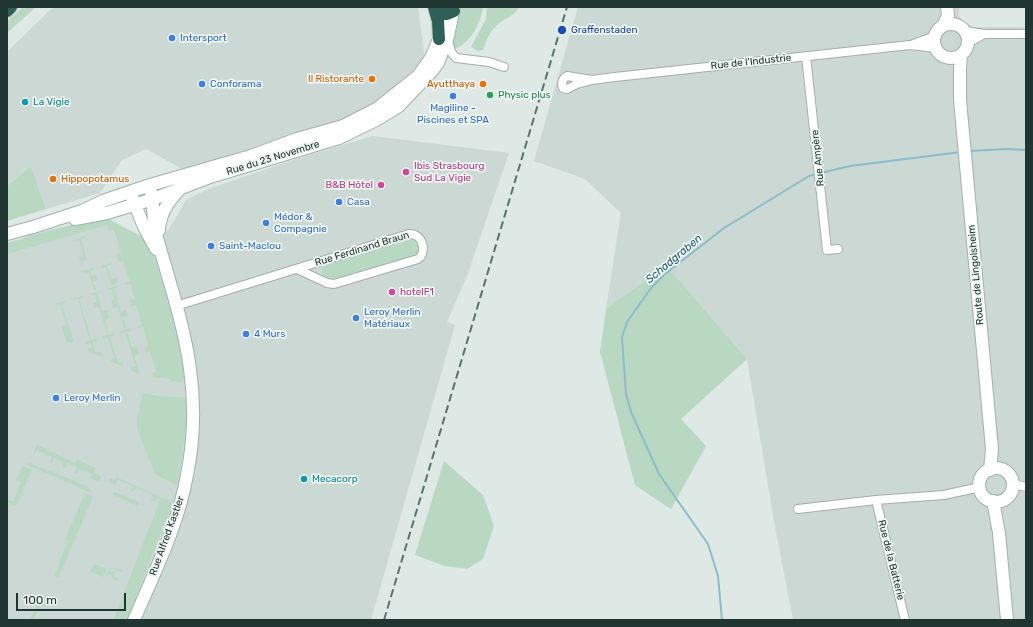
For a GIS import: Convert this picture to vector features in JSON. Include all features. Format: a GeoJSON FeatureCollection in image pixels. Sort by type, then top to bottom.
{"type":"FeatureCollection","features":[{"type":"Feature","properties":{"kind":"highway"},"geometry":{"type":"LineString","coordinates":[[7,11],[11,7]]}},
{"type":"Feature","properties":{"kind":"highway"},"geometry":{"type":"LineString","coordinates":[[443,38],[438,21],[445,8]]}},
{"type":"Feature","properties":{"kind":"main road"},"geometry":{"type":"LineString","coordinates":[[947,7],[948,16],[935,42],[939,52],[948,58],[960,100]]}},
{"type":"Feature","properties":{"kind":"main road"},"geometry":{"type":"LineString","coordinates":[[948,58],[961,55],[967,48],[964,33],[954,16],[954,7]]}},
{"type":"Feature","properties":{"kind":"main road"},"geometry":{"type":"LineString","coordinates":[[7,234],[33,227],[104,214],[153,199],[177,186],[251,156],[298,139],[343,126],[378,108],[418,76],[431,58],[443,38],[445,8]]}},
{"type":"Feature","properties":{"kind":"main road"},"geometry":{"type":"LineString","coordinates":[[943,26],[953,24],[964,33]]}},
{"type":"Feature","properties":{"kind":"main road","name":"Rue du 23 Novembre"},"geometry":{"type":"LineString","coordinates":[[33,227],[82,211],[116,196],[150,185],[164,182],[177,186],[339,138],[376,120],[399,106],[438,63],[443,38]]}},
{"type":"Feature","properties":{"kind":"main road"},"geometry":{"type":"LineString","coordinates":[[960,100],[961,55]]}},
{"type":"Feature","properties":{"kind":"main road","name":"Route de Lingolsheim"},"geometry":{"type":"LineString","coordinates":[[960,100],[995,469]]}},
{"type":"Feature","properties":{"kind":"main road","name":"Rue Alfred Kastler"},"geometry":{"type":"LineString","coordinates":[[134,620],[172,530],[190,460],[193,427],[192,388],[186,348],[160,243],[156,234],[153,199],[150,185]]}},
{"type":"Feature","properties":{"kind":"main road"},"geometry":{"type":"LineString","coordinates":[[160,243],[160,218],[177,186]]}},
{"type":"Feature","properties":{"kind":"main road","name":"Rue Alfred Kastler"},"geometry":{"type":"LineString","coordinates":[[130,192],[149,236],[164,261]]}},
{"type":"Feature","properties":{"kind":"main road"},"geometry":{"type":"LineString","coordinates":[[995,469],[1009,474],[1013,484],[1010,494],[997,501],[984,496],[980,487],[982,476],[995,469]]}},
{"type":"Feature","properties":{"kind":"main road"},"geometry":{"type":"LineString","coordinates":[[997,501],[1007,620]]}},
{"type":"Feature","properties":{"kind":"street"},"geometry":{"type":"LineString","coordinates":[[964,33],[1026,34]]}},
{"type":"Feature","properties":{"kind":"street"},"geometry":{"type":"LineString","coordinates":[[964,33],[984,34]]}},
{"type":"Feature","properties":{"kind":"street"},"geometry":{"type":"LineString","coordinates":[[443,38],[456,58],[489,62],[504,67]]}},
{"type":"Feature","properties":{"kind":"street","name":"Rue de l'Industrie"},"geometry":{"type":"LineString","coordinates":[[910,45],[935,42]]}},
{"type":"Feature","properties":{"kind":"street","name":"Rue de l'Industrie"},"geometry":{"type":"LineString","coordinates":[[592,80],[935,42]]}},
{"type":"Feature","properties":{"kind":"street","name":"Rue Ampère"},"geometry":{"type":"LineString","coordinates":[[806,56],[827,250],[838,249]]}},
{"type":"Feature","properties":{"kind":"street","name":"Rue Ferdinand Braun"},"geometry":{"type":"LineString","coordinates":[[176,306],[409,234],[418,236],[424,249],[423,254],[418,259],[334,284],[327,283],[297,269]]}},
{"type":"Feature","properties":{"kind":"street"},"geometry":{"type":"LineString","coordinates":[[1013,484],[1026,487]]}},
{"type":"Feature","properties":{"kind":"street"},"geometry":{"type":"LineString","coordinates":[[798,509],[876,500],[944,495],[980,487]]}},
{"type":"Feature","properties":{"kind":"street","name":"Rue de la Batterie"},"geometry":{"type":"LineString","coordinates":[[876,500],[906,620]]}},
{"type":"Feature","properties":{"kind":"shaded area"},"geometry":{"type":"Polygon","coordinates":[[[56,7],[418,7],[426,67],[383,110],[186,171],[146,149],[122,160],[100,193],[46,209],[31,166],[7,186],[7,52],[50,10],[56,7]]]}},
{"type":"Feature","properties":{"kind":"shaded area"},"geometry":{"type":"Polygon","coordinates":[[[578,7],[959,7],[959,16],[964,22],[973,27],[1026,27],[1026,620],[793,620],[774,521],[747,359],[666,265],[606,309],[621,213],[585,179],[534,161],[578,7]]]}},
{"type":"Feature","properties":{"kind":"shaded area"},"geometry":{"type":"Polygon","coordinates":[[[373,136],[509,153],[467,276],[447,322],[455,325],[371,620],[127,620],[173,503],[160,499],[113,620],[7,620],[7,242],[21,239],[31,234],[104,218],[148,239],[168,231],[186,200],[208,189],[296,159],[373,136]],[[143,393],[150,461],[155,474],[178,486],[160,396],[143,393]]]}},
{"type":"Feature","properties":{"kind":"green space"},"geometry":{"type":"Polygon","coordinates":[[[23,7],[36,7],[7,33],[7,21],[23,7]]]}},
{"type":"Feature","properties":{"kind":"green space"},"geometry":{"type":"Polygon","coordinates":[[[461,7],[483,7],[477,27],[469,39],[464,44],[452,50],[461,7]]]}},
{"type":"Feature","properties":{"kind":"green space"},"geometry":{"type":"Polygon","coordinates":[[[487,7],[519,7],[512,15],[492,30],[483,50],[478,51],[471,47],[486,19],[487,7]]]}},
{"type":"Feature","properties":{"kind":"green space"},"geometry":{"type":"Polygon","coordinates":[[[31,166],[46,209],[7,221],[7,186],[31,166]]]}},
{"type":"Feature","properties":{"kind":"green space"},"geometry":{"type":"Polygon","coordinates":[[[107,218],[145,239],[155,259],[172,315],[182,358],[185,379],[182,382],[153,377],[152,373],[156,372],[150,351],[145,352],[144,347],[148,345],[143,327],[138,328],[138,326],[142,324],[136,305],[132,306],[130,300],[135,299],[130,283],[125,285],[125,283],[130,282],[123,261],[119,262],[116,254],[121,252],[114,230],[109,231],[107,225],[7,254],[7,244],[68,226],[107,218]]]}},
{"type":"Feature","properties":{"kind":"green space"},"geometry":{"type":"Polygon","coordinates":[[[85,236],[85,238],[81,240],[87,260],[81,262],[79,257],[84,255],[79,240],[74,240],[85,236]]]}},
{"type":"Feature","properties":{"kind":"green space"},"geometry":{"type":"Polygon","coordinates":[[[411,239],[418,243],[418,253],[414,255],[335,280],[326,278],[321,270],[328,264],[411,239]]]}},
{"type":"Feature","properties":{"kind":"green space"},"geometry":{"type":"Polygon","coordinates":[[[112,263],[107,266],[111,279],[116,278],[118,283],[111,285],[106,267],[101,268],[101,266],[112,263]]]}},
{"type":"Feature","properties":{"kind":"green space"},"geometry":{"type":"Polygon","coordinates":[[[666,265],[747,359],[681,419],[706,446],[671,509],[635,485],[600,352],[606,309],[666,265]]]}},
{"type":"Feature","properties":{"kind":"green space"},"geometry":{"type":"Polygon","coordinates":[[[94,268],[95,270],[90,271],[92,276],[96,275],[98,280],[93,282],[96,289],[94,290],[89,272],[84,273],[83,271],[94,268]]]}},
{"type":"Feature","properties":{"kind":"green space"},"geometry":{"type":"Polygon","coordinates":[[[118,285],[119,287],[114,288],[121,312],[126,310],[127,316],[123,317],[126,328],[124,328],[118,307],[113,308],[111,300],[115,299],[112,289],[107,289],[118,285]]]}},
{"type":"Feature","properties":{"kind":"green space"},"geometry":{"type":"Polygon","coordinates":[[[101,291],[97,293],[102,311],[107,310],[109,318],[105,320],[108,333],[99,307],[94,308],[93,303],[97,302],[95,294],[90,295],[101,291]]]}},
{"type":"Feature","properties":{"kind":"green space"},"geometry":{"type":"Polygon","coordinates":[[[83,296],[84,297],[79,299],[91,338],[89,338],[78,299],[73,300],[83,296]]]}},
{"type":"Feature","properties":{"kind":"green space"},"geometry":{"type":"Polygon","coordinates":[[[66,301],[62,304],[74,343],[66,341],[62,327],[67,325],[60,304],[55,304],[66,301]]]}},
{"type":"Feature","properties":{"kind":"green space"},"geometry":{"type":"Polygon","coordinates":[[[131,328],[132,330],[127,332],[132,347],[137,346],[139,354],[134,356],[140,374],[132,371],[131,368],[136,367],[125,332],[121,334],[120,331],[131,328]]]}},
{"type":"Feature","properties":{"kind":"green space"},"geometry":{"type":"Polygon","coordinates":[[[114,333],[114,335],[110,337],[118,363],[122,362],[124,367],[110,361],[114,358],[108,338],[103,339],[103,336],[114,333]]]}},
{"type":"Feature","properties":{"kind":"green space"},"geometry":{"type":"Polygon","coordinates":[[[96,338],[97,341],[92,342],[95,353],[100,351],[102,357],[88,351],[88,349],[92,348],[91,343],[86,344],[85,342],[96,338]]]}},
{"type":"Feature","properties":{"kind":"green space"},"geometry":{"type":"Polygon","coordinates":[[[143,393],[186,398],[185,436],[177,486],[155,474],[137,428],[137,418],[143,393]]]}},
{"type":"Feature","properties":{"kind":"green space"},"geometry":{"type":"Polygon","coordinates":[[[37,445],[75,463],[77,459],[96,468],[94,473],[101,476],[100,481],[90,479],[92,474],[80,469],[77,474],[75,473],[77,468],[67,463],[65,468],[62,467],[64,462],[54,458],[52,463],[50,462],[52,457],[37,450],[33,455],[37,445]]]}},
{"type":"Feature","properties":{"kind":"green space"},"geometry":{"type":"Polygon","coordinates":[[[444,461],[483,495],[494,526],[483,559],[467,569],[445,566],[415,555],[444,461]]]}},
{"type":"Feature","properties":{"kind":"green space"},"geometry":{"type":"Polygon","coordinates":[[[30,463],[87,486],[92,493],[25,464],[30,463]]]}},
{"type":"Feature","properties":{"kind":"green space"},"geometry":{"type":"Polygon","coordinates":[[[23,466],[32,470],[16,506],[7,502],[8,500],[13,502],[21,482],[16,480],[23,466]]]}},
{"type":"Feature","properties":{"kind":"green space"},"geometry":{"type":"Polygon","coordinates":[[[116,477],[173,503],[127,620],[113,620],[160,499],[157,498],[155,503],[151,500],[153,495],[136,487],[133,492],[131,491],[133,486],[118,480],[115,485],[108,482],[110,478],[115,480],[116,477]]]}},
{"type":"Feature","properties":{"kind":"green space"},"geometry":{"type":"Polygon","coordinates":[[[114,492],[139,502],[138,506],[113,495],[114,492]]]}},
{"type":"Feature","properties":{"kind":"green space"},"geometry":{"type":"Polygon","coordinates":[[[85,493],[93,496],[58,579],[54,576],[68,541],[65,539],[85,493]]]}},
{"type":"Feature","properties":{"kind":"green space"},"geometry":{"type":"Polygon","coordinates":[[[94,564],[107,569],[103,577],[90,572],[94,564]]]}},
{"type":"Feature","properties":{"kind":"green space"},"geometry":{"type":"Polygon","coordinates":[[[116,567],[122,570],[122,572],[116,570],[114,576],[119,579],[118,581],[112,578],[109,574],[106,576],[109,570],[114,572],[116,567]]]}},
{"type":"Feature","properties":{"kind":"green space"},"geometry":{"type":"Polygon","coordinates":[[[38,602],[46,607],[41,605],[34,620],[30,620],[38,602]]]}},
{"type":"Feature","properties":{"kind":"waterway","name":"Schadgraben"},"geometry":{"type":"LineString","coordinates":[[969,151],[1007,149],[1026,150]]}},
{"type":"Feature","properties":{"kind":"waterway","name":"Schadgraben"},"geometry":{"type":"LineString","coordinates":[[821,173],[850,166],[961,152]]}},
{"type":"Feature","properties":{"kind":"waterway","name":"Schadgraben"},"geometry":{"type":"LineString","coordinates":[[722,620],[718,576],[708,544],[659,474],[631,412],[626,394],[622,337],[627,322],[651,288],[665,274],[724,228],[809,176],[817,174]]}},
{"type":"Feature","properties":{"kind":"railway"},"geometry":{"type":"LineString","coordinates":[[384,620],[567,7]]}},
{"type":"Feature","properties":{"kind":"place","name":"Graffenstaden"},"geometry":{"type":"Point","coordinates":[562,30]}},
{"type":"Feature","properties":{"kind":"place","name":"Intersport"},"geometry":{"type":"Point","coordinates":[172,38]}},
{"type":"Feature","properties":{"kind":"place","name":"Il Ristorante"},"geometry":{"type":"Point","coordinates":[372,79]}},
{"type":"Feature","properties":{"kind":"place","name":"Conforama"},"geometry":{"type":"Point","coordinates":[202,84]}},
{"type":"Feature","properties":{"kind":"place","name":"Ayutthaya"},"geometry":{"type":"Point","coordinates":[483,84]}},
{"type":"Feature","properties":{"kind":"place","name":"Physic plus"},"geometry":{"type":"Point","coordinates":[490,95]}},
{"type":"Feature","properties":{"kind":"place","name":"Magiline - Piscines et SPA"},"geometry":{"type":"Point","coordinates":[453,96]}},
{"type":"Feature","properties":{"kind":"place","name":"La Vigie"},"geometry":{"type":"Point","coordinates":[25,102]}},
{"type":"Feature","properties":{"kind":"place","name":"Ibis Strasbourg Sud La Vigie"},"geometry":{"type":"Point","coordinates":[406,172]}},
{"type":"Feature","properties":{"kind":"place","name":"Hippopotamus"},"geometry":{"type":"Point","coordinates":[53,179]}},
{"type":"Feature","properties":{"kind":"place","name":"B&B Hôtel"},"geometry":{"type":"Point","coordinates":[381,185]}},
{"type":"Feature","properties":{"kind":"place","name":"Casa"},"geometry":{"type":"Point","coordinates":[339,202]}},
{"type":"Feature","properties":{"kind":"place","name":"Médor & Compagnie"},"geometry":{"type":"Point","coordinates":[266,223]}},
{"type":"Feature","properties":{"kind":"place","name":"Saint-Maclou"},"geometry":{"type":"Point","coordinates":[211,246]}},
{"type":"Feature","properties":{"kind":"place","name":"hotelF1"},"geometry":{"type":"Point","coordinates":[392,292]}},
{"type":"Feature","properties":{"kind":"place","name":"Leroy Merlin Matériaux"},"geometry":{"type":"Point","coordinates":[356,318]}},
{"type":"Feature","properties":{"kind":"place","name":"4 Murs"},"geometry":{"type":"Point","coordinates":[246,334]}},
{"type":"Feature","properties":{"kind":"place","name":"Leroy Merlin"},"geometry":{"type":"Point","coordinates":[56,398]}},
{"type":"Feature","properties":{"kind":"place","name":"Mecacorp"},"geometry":{"type":"Point","coordinates":[304,479]}}]}
